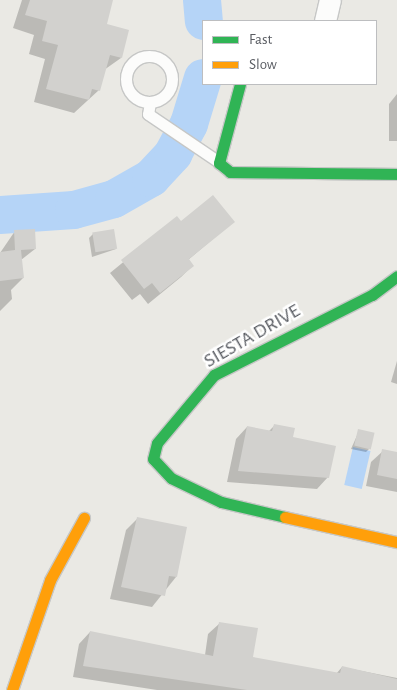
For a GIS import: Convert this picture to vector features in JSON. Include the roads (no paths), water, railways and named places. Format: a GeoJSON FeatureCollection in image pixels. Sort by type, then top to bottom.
{"type":"FeatureCollection","features":[{"type":"Feature","properties":{"kind":"street"},"geometry":{"type":"LineString","coordinates":[[326,20],[330,0]]}},
{"type":"Feature","properties":{"kind":"street"},"geometry":{"type":"LineString","coordinates":[[240,85],[219,163],[244,176],[397,174]]}},
{"type":"Feature","properties":{"kind":"street","name":"SIESTA DRIVE"},"geometry":{"type":"LineString","coordinates":[[397,276],[372,295],[214,375],[172,421],[157,443],[153,459],[171,478],[222,502],[397,542]]}},
{"type":"Feature","properties":{"kind":"street"},"geometry":{"type":"LineString","coordinates":[[12,690],[50,580],[84,518]]}},
{"type":"Feature","properties":{"kind":"lane"},"geometry":{"type":"LineString","coordinates":[[149,56],[166,62],[173,78],[166,95],[150,102],[133,95],[126,79],[133,62],[149,56]]}},
{"type":"Feature","properties":{"kind":"lane"},"geometry":{"type":"LineString","coordinates":[[150,102],[148,114],[219,163]]}},
{"type":"Feature","properties":{"kind":"water"},"geometry":{"type":"Polygon","coordinates":[[[353,447],[371,451],[362,489],[344,485],[353,447]]]}},
{"type":"Feature","properties":{"kind":"waterway"},"geometry":{"type":"LineString","coordinates":[[202,0],[204,20]]}},
{"type":"Feature","properties":{"kind":"waterway"},"geometry":{"type":"LineString","coordinates":[[0,215],[74,210],[114,199],[151,178],[173,154],[189,124],[202,81]]}}]}
